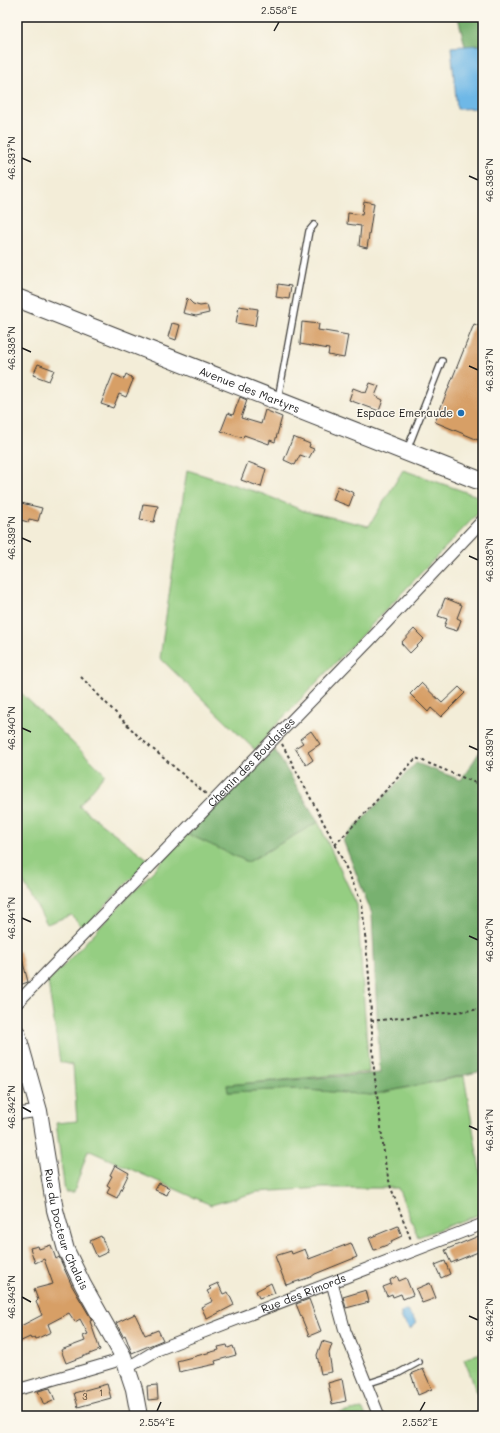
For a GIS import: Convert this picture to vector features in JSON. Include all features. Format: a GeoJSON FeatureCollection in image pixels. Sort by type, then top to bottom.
{"type":"FeatureCollection","features":[{"type":"Feature","properties":{"kind":"main road","name":"Avenue des Martyrs"},"geometry":{"type":"LineString","coordinates":[[17,298],[483,482]]}},
{"type":"Feature","properties":{"kind":"main road","name":"Rue du Docteur Chalais"},"geometry":{"type":"LineString","coordinates":[[17,1033],[39,1111],[55,1210],[66,1250],[83,1285],[125,1362],[134,1389],[139,1416]]}},
{"type":"Feature","properties":{"kind":"street","name":"Chemin des Boudaises"},"geometry":{"type":"LineString","coordinates":[[17,1003],[370,640],[483,520]]}},
{"type":"Feature","properties":{"kind":"street"},"geometry":{"type":"LineString","coordinates":[[17,1114],[39,1111]]}},
{"type":"Feature","properties":{"kind":"street","name":"Rue des Rimords"},"geometry":{"type":"LineString","coordinates":[[17,1390],[113,1362],[125,1362],[483,1224]]}},
{"type":"Feature","properties":{"kind":"street"},"geometry":{"type":"LineString","coordinates":[[332,1283],[345,1331],[379,1416]]}},
{"type":"Feature","properties":{"kind":"lane"},"geometry":{"type":"LineString","coordinates":[[278,401],[309,231],[314,225]]}},
{"type":"Feature","properties":{"kind":"lane"},"geometry":{"type":"LineString","coordinates":[[406,452],[442,361]]}},
{"type":"Feature","properties":{"kind":"lane"},"geometry":{"type":"LineString","coordinates":[[366,1384],[397,1374],[419,1362]]}},
{"type":"Feature","properties":{"kind":"path"},"geometry":{"type":"LineString","coordinates":[[81,677],[142,739],[213,800]]}},
{"type":"Feature","properties":{"kind":"path"},"geometry":{"type":"LineString","coordinates":[[279,732],[284,750],[335,845],[362,903],[369,976],[374,1070],[386,1169],[391,1188],[415,1251]]}},
{"type":"Feature","properties":{"kind":"path"},"geometry":{"type":"LineString","coordinates":[[335,845],[416,758],[483,786]]}},
{"type":"Feature","properties":{"kind":"path"},"geometry":{"type":"LineString","coordinates":[[372,1021],[483,1009]]}},
{"type":"Feature","properties":{"kind":"green space"},"geometry":{"type":"Polygon","coordinates":[[[458,17],[483,17],[483,47],[479,45],[465,46],[458,17]]]}},
{"type":"Feature","properties":{"kind":"green space"},"geometry":{"type":"Polygon","coordinates":[[[187,470],[263,494],[304,511],[369,526],[403,470],[483,498],[483,508],[275,726],[255,750],[160,658],[187,470]]]}},
{"type":"Feature","properties":{"kind":"green space"},"geometry":{"type":"Polygon","coordinates":[[[17,689],[105,774],[79,806],[149,860],[84,928],[71,915],[47,924],[17,871],[17,689]]]}},
{"type":"Feature","properties":{"kind":"green space"},"geometry":{"type":"Polygon","coordinates":[[[483,747],[483,1071],[371,1095],[295,1089],[228,1092],[227,1085],[380,1073],[372,914],[343,840],[416,763],[461,780],[483,747]]]}},
{"type":"Feature","properties":{"kind":"green space"},"geometry":{"type":"Polygon","coordinates":[[[275,750],[318,822],[248,862],[188,834],[275,750]]]}},
{"type":"Feature","properties":{"kind":"green space"},"geometry":{"type":"Polygon","coordinates":[[[318,822],[357,905],[369,1072],[227,1085],[228,1092],[295,1089],[371,1095],[464,1076],[483,1188],[483,1213],[418,1237],[398,1188],[323,1188],[257,1192],[211,1205],[88,1150],[74,1192],[65,1192],[56,1123],[77,1121],[73,1065],[60,1062],[48,982],[188,834],[248,862],[318,822]]]}},
{"type":"Feature","properties":{"kind":"green space"},"geometry":{"type":"Polygon","coordinates":[[[483,1352],[483,1407],[464,1359],[483,1352]]]}},
{"type":"Feature","properties":{"kind":"green space"},"geometry":{"type":"Polygon","coordinates":[[[362,1409],[366,1416],[322,1416],[362,1409]]]}},
{"type":"Feature","properties":{"kind":"water"},"geometry":{"type":"Polygon","coordinates":[[[479,45],[483,47],[483,108],[457,109],[451,47],[479,45]]]}},
{"type":"Feature","properties":{"kind":"water"},"geometry":{"type":"Polygon","coordinates":[[[404,1310],[407,1311],[417,1323],[410,1329],[400,1317],[402,1315],[400,1314],[404,1310]]]}},
{"type":"Feature","properties":{"kind":"building"},"geometry":{"type":"Polygon","coordinates":[[[364,201],[374,203],[367,248],[359,246],[361,226],[347,224],[348,213],[362,215],[364,201]]]}},
{"type":"Feature","properties":{"kind":"building"},"geometry":{"type":"Polygon","coordinates":[[[278,284],[291,286],[289,299],[276,297],[278,284]]]}},
{"type":"Feature","properties":{"kind":"building"},"geometry":{"type":"Polygon","coordinates":[[[187,298],[193,304],[200,306],[207,305],[209,313],[196,316],[183,313],[187,298]]]}},
{"type":"Feature","properties":{"kind":"building"},"geometry":{"type":"Polygon","coordinates":[[[239,306],[258,309],[255,326],[236,323],[239,306]]]}},
{"type":"Feature","properties":{"kind":"building"},"geometry":{"type":"Polygon","coordinates":[[[302,322],[319,324],[318,330],[348,335],[344,358],[328,355],[329,349],[300,344],[302,322]]]}},
{"type":"Feature","properties":{"kind":"building"},"geometry":{"type":"Polygon","coordinates":[[[172,323],[180,325],[176,340],[168,337],[172,323]]]}},
{"type":"Feature","properties":{"kind":"building"},"geometry":{"type":"Polygon","coordinates":[[[474,324],[483,327],[483,442],[435,422],[474,324]]]}},
{"type":"Feature","properties":{"kind":"building"},"geometry":{"type":"Polygon","coordinates":[[[38,364],[54,370],[49,381],[33,375],[38,364]]]}},
{"type":"Feature","properties":{"kind":"building"},"geometry":{"type":"Polygon","coordinates":[[[113,374],[124,379],[126,374],[133,380],[126,397],[119,394],[113,408],[101,404],[113,374]]]}},
{"type":"Feature","properties":{"kind":"building"},"geometry":{"type":"Polygon","coordinates":[[[370,383],[379,386],[375,396],[383,400],[379,411],[349,400],[353,388],[366,393],[370,383]]]}},
{"type":"Feature","properties":{"kind":"building"},"geometry":{"type":"Polygon","coordinates":[[[240,397],[247,400],[241,418],[261,424],[265,410],[282,417],[275,442],[270,440],[269,444],[244,435],[243,438],[221,431],[228,413],[233,415],[240,397]]]}},
{"type":"Feature","properties":{"kind":"building"},"geometry":{"type":"Polygon","coordinates":[[[293,437],[310,444],[309,447],[314,449],[309,458],[300,455],[295,465],[284,460],[293,437]]]}},
{"type":"Feature","properties":{"kind":"building"},"geometry":{"type":"Polygon","coordinates":[[[248,462],[266,469],[261,487],[241,480],[248,462]]]}},
{"type":"Feature","properties":{"kind":"building"},"geometry":{"type":"Polygon","coordinates":[[[338,486],[354,493],[349,506],[333,500],[338,486]]]}},
{"type":"Feature","properties":{"kind":"building"},"geometry":{"type":"Polygon","coordinates":[[[17,502],[42,508],[38,521],[29,519],[28,522],[17,519],[17,502]]]}},
{"type":"Feature","properties":{"kind":"building"},"geometry":{"type":"Polygon","coordinates":[[[143,504],[158,506],[154,522],[140,520],[143,504]]]}},
{"type":"Feature","properties":{"kind":"building"},"geometry":{"type":"Polygon","coordinates":[[[445,598],[462,605],[457,618],[461,620],[457,631],[444,627],[447,619],[438,616],[445,598]]]}},
{"type":"Feature","properties":{"kind":"building"},"geometry":{"type":"Polygon","coordinates":[[[414,629],[424,639],[410,653],[401,643],[414,629]]]}},
{"type":"Feature","properties":{"kind":"building"},"geometry":{"type":"Polygon","coordinates":[[[421,683],[442,703],[459,687],[465,693],[441,717],[431,708],[428,712],[410,694],[421,683]]]}},
{"type":"Feature","properties":{"kind":"building"},"geometry":{"type":"Polygon","coordinates":[[[311,731],[320,744],[308,752],[313,760],[306,765],[295,748],[303,743],[300,739],[311,731]]]}},
{"type":"Feature","properties":{"kind":"building"},"geometry":{"type":"Polygon","coordinates":[[[20,951],[28,982],[17,986],[17,952],[20,951]]]}},
{"type":"Feature","properties":{"kind":"building"},"geometry":{"type":"Polygon","coordinates":[[[115,1165],[129,1173],[117,1198],[107,1193],[110,1187],[107,1185],[112,1176],[110,1175],[115,1165]]]}},
{"type":"Feature","properties":{"kind":"building"},"geometry":{"type":"Polygon","coordinates":[[[159,1183],[170,1188],[167,1195],[155,1190],[159,1183]]]}},
{"type":"Feature","properties":{"kind":"building"},"geometry":{"type":"Polygon","coordinates":[[[398,1226],[402,1236],[391,1241],[392,1243],[374,1250],[369,1238],[398,1226]]]}},
{"type":"Feature","properties":{"kind":"building"},"geometry":{"type":"Polygon","coordinates":[[[481,1235],[483,1250],[451,1263],[445,1250],[481,1235]]]}},
{"type":"Feature","properties":{"kind":"building"},"geometry":{"type":"Polygon","coordinates":[[[101,1236],[108,1252],[97,1257],[90,1241],[101,1236]]]}},
{"type":"Feature","properties":{"kind":"building"},"geometry":{"type":"Polygon","coordinates":[[[351,1243],[357,1257],[311,1277],[286,1285],[275,1256],[291,1251],[292,1254],[305,1249],[309,1259],[351,1243]]]}},
{"type":"Feature","properties":{"kind":"building"},"geometry":{"type":"Polygon","coordinates":[[[51,1245],[56,1259],[59,1257],[72,1286],[92,1320],[90,1321],[100,1350],[66,1363],[61,1350],[85,1341],[83,1336],[88,1334],[80,1319],[75,1322],[69,1313],[48,1324],[51,1332],[36,1339],[35,1337],[31,1339],[30,1337],[17,1343],[17,1328],[42,1315],[36,1302],[38,1300],[34,1289],[53,1284],[44,1259],[35,1263],[30,1248],[38,1246],[39,1249],[51,1245]]]}},
{"type":"Feature","properties":{"kind":"building"},"geometry":{"type":"Polygon","coordinates":[[[445,1261],[450,1274],[441,1278],[435,1265],[445,1261]]]}},
{"type":"Feature","properties":{"kind":"building"},"geometry":{"type":"Polygon","coordinates":[[[397,1276],[399,1281],[406,1278],[413,1295],[403,1299],[401,1294],[393,1297],[392,1294],[387,1296],[383,1287],[391,1284],[390,1280],[397,1276]]]}},
{"type":"Feature","properties":{"kind":"building"},"geometry":{"type":"Polygon","coordinates":[[[218,1283],[223,1294],[228,1292],[234,1305],[207,1319],[201,1307],[213,1301],[207,1291],[211,1289],[209,1287],[218,1283]]]}},
{"type":"Feature","properties":{"kind":"building"},"geometry":{"type":"Polygon","coordinates":[[[271,1283],[275,1293],[259,1298],[256,1291],[271,1283]]]}},
{"type":"Feature","properties":{"kind":"building"},"geometry":{"type":"Polygon","coordinates":[[[430,1283],[436,1298],[422,1303],[416,1289],[430,1283]]]}},
{"type":"Feature","properties":{"kind":"building"},"geometry":{"type":"Polygon","coordinates":[[[366,1290],[369,1302],[346,1308],[343,1297],[366,1290]]]}},
{"type":"Feature","properties":{"kind":"building"},"geometry":{"type":"Polygon","coordinates":[[[309,1299],[321,1331],[309,1336],[296,1304],[309,1299]]]}},
{"type":"Feature","properties":{"kind":"building"},"geometry":{"type":"Polygon","coordinates":[[[135,1314],[145,1335],[158,1330],[163,1340],[132,1353],[125,1335],[123,1336],[116,1323],[135,1314]]]}},
{"type":"Feature","properties":{"kind":"building"},"geometry":{"type":"Polygon","coordinates":[[[322,1341],[332,1344],[329,1353],[332,1372],[321,1374],[317,1355],[322,1341]]]}},
{"type":"Feature","properties":{"kind":"building"},"geometry":{"type":"Polygon","coordinates":[[[227,1345],[228,1348],[233,1346],[236,1355],[215,1361],[216,1364],[179,1372],[177,1361],[219,1350],[218,1347],[227,1345]]]}},
{"type":"Feature","properties":{"kind":"building"},"geometry":{"type":"Polygon","coordinates":[[[423,1369],[432,1389],[418,1395],[411,1374],[423,1369]]]}},
{"type":"Feature","properties":{"kind":"building"},"geometry":{"type":"Polygon","coordinates":[[[342,1379],[346,1401],[332,1404],[328,1383],[342,1379]]]}},
{"type":"Feature","properties":{"kind":"building"},"geometry":{"type":"Polygon","coordinates":[[[107,1384],[111,1398],[78,1407],[74,1393],[107,1384]]]}},
{"type":"Feature","properties":{"kind":"building"},"geometry":{"type":"Polygon","coordinates":[[[157,1385],[158,1399],[148,1400],[147,1386],[157,1385]]]}},
{"type":"Feature","properties":{"kind":"building"},"geometry":{"type":"Polygon","coordinates":[[[50,1388],[55,1400],[44,1405],[38,1391],[50,1388]]]}},
{"type":"Feature","properties":{"kind":"place","name":"Espace Emeraude"},"geometry":{"type":"Point","coordinates":[461,413]}}]}
